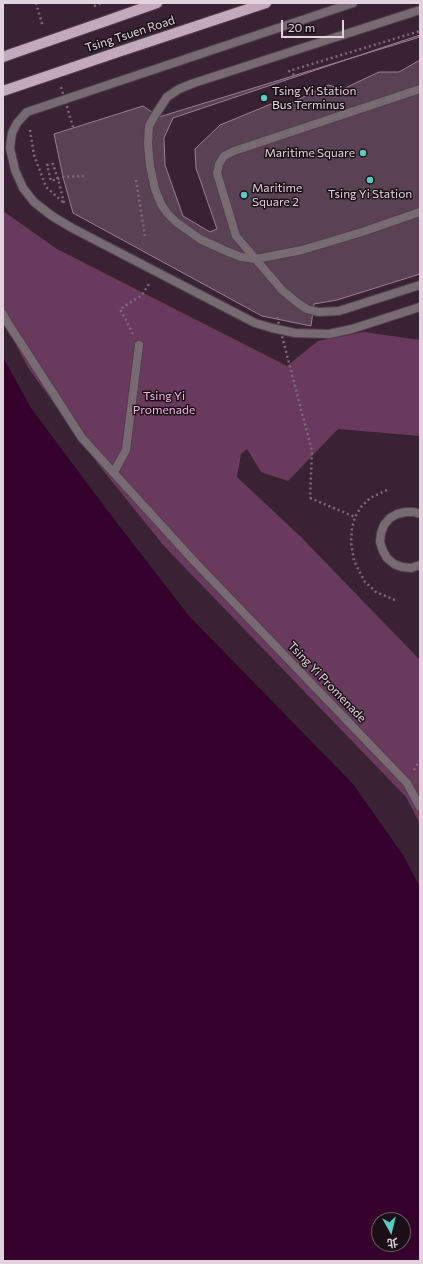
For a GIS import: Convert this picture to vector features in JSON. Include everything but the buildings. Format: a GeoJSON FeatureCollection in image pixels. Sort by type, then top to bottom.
{"type":"FeatureCollection","features":[{"type":"Feature","properties":{"kind":"main road","name":"Tsing Tsuen Road"},"geometry":{"type":"LineString","coordinates":[[3,57],[156,3]]}},
{"type":"Feature","properties":{"kind":"main road","name":"Tsing Tsuen Road"},"geometry":{"type":"LineString","coordinates":[[3,91],[266,3]]}},
{"type":"Feature","properties":{"kind":"street"},"geometry":{"type":"LineString","coordinates":[[353,3],[27,112],[17,123],[12,133],[10,148],[15,170],[23,188],[34,202],[52,216],[72,228],[255,323],[295,333],[329,334],[352,329],[420,307]]}},
{"type":"Feature","properties":{"kind":"street"},"geometry":{"type":"LineString","coordinates":[[420,10],[179,89],[167,97],[154,117],[149,126],[148,144],[150,166],[155,189],[167,214],[188,232],[211,244],[241,256],[256,259],[302,250],[362,232],[420,212]]}},
{"type":"Feature","properties":{"kind":"street"},"geometry":{"type":"LineString","coordinates":[[420,89],[234,151],[224,156],[219,164],[217,173],[236,236],[282,290],[307,309],[318,312],[339,311],[420,285]]}},
{"type":"Feature","properties":{"kind":"street","name":"Tsing Yi Promenade"},"geometry":{"type":"LineString","coordinates":[[3,314],[82,438],[193,560],[407,783],[420,807]]}},
{"type":"Feature","properties":{"kind":"street"},"geometry":{"type":"LineString","coordinates":[[114,472],[126,450],[139,345]]}},
{"type":"Feature","properties":{"kind":"street"},"geometry":{"type":"LineString","coordinates":[[420,514],[406,512],[397,514],[390,518],[384,525],[380,542],[387,558],[394,564],[411,568],[420,565]]}},
{"type":"Feature","properties":{"kind":"path"},"geometry":{"type":"LineString","coordinates":[[94,6],[102,3]]}},
{"type":"Feature","properties":{"kind":"path"},"geometry":{"type":"LineString","coordinates":[[294,76],[289,71],[420,31]]}},
{"type":"Feature","properties":{"kind":"path"},"geometry":{"type":"LineString","coordinates":[[27,112],[34,154],[46,187],[64,204],[59,183],[57,176],[53,164],[47,165],[51,180],[57,179],[63,177],[84,176]]}},
{"type":"Feature","properties":{"kind":"path"},"geometry":{"type":"LineString","coordinates":[[136,175],[145,236]]}},
{"type":"Feature","properties":{"kind":"path"},"geometry":{"type":"LineString","coordinates":[[139,345],[120,309],[142,295]]}},
{"type":"Feature","properties":{"kind":"path"},"geometry":{"type":"LineString","coordinates":[[278,317],[312,451],[310,498],[355,517]]}},
{"type":"Feature","properties":{"kind":"green space","name":"Tsing Yi Promenade"},"geometry":{"type":"Polygon","coordinates":[[[3,211],[57,249],[287,366],[318,341],[364,332],[420,340],[420,436],[338,429],[288,481],[261,472],[247,449],[241,454],[237,477],[301,537],[420,660],[420,824],[406,797],[164,546],[98,464],[29,369],[3,321],[3,211]]]}},
{"type":"Feature","properties":{"kind":"shaded area"},"geometry":{"type":"Polygon","coordinates":[[[3,357],[31,408],[189,616],[353,784],[403,855],[420,887],[420,1261],[3,1261],[3,357]]]}},
{"type":"Feature","properties":{"kind":"place","name":"Tsing Yi Station Bus Terminus"},"geometry":{"type":"Point","coordinates":[264,98]}},
{"type":"Feature","properties":{"kind":"place","name":"Maritime Square"},"geometry":{"type":"Point","coordinates":[363,153]}},
{"type":"Feature","properties":{"kind":"place","name":"Tsing Yi Station"},"geometry":{"type":"Point","coordinates":[370,180]}},
{"type":"Feature","properties":{"kind":"place","name":"Maritime Square 2"},"geometry":{"type":"Point","coordinates":[244,195]}}]}
